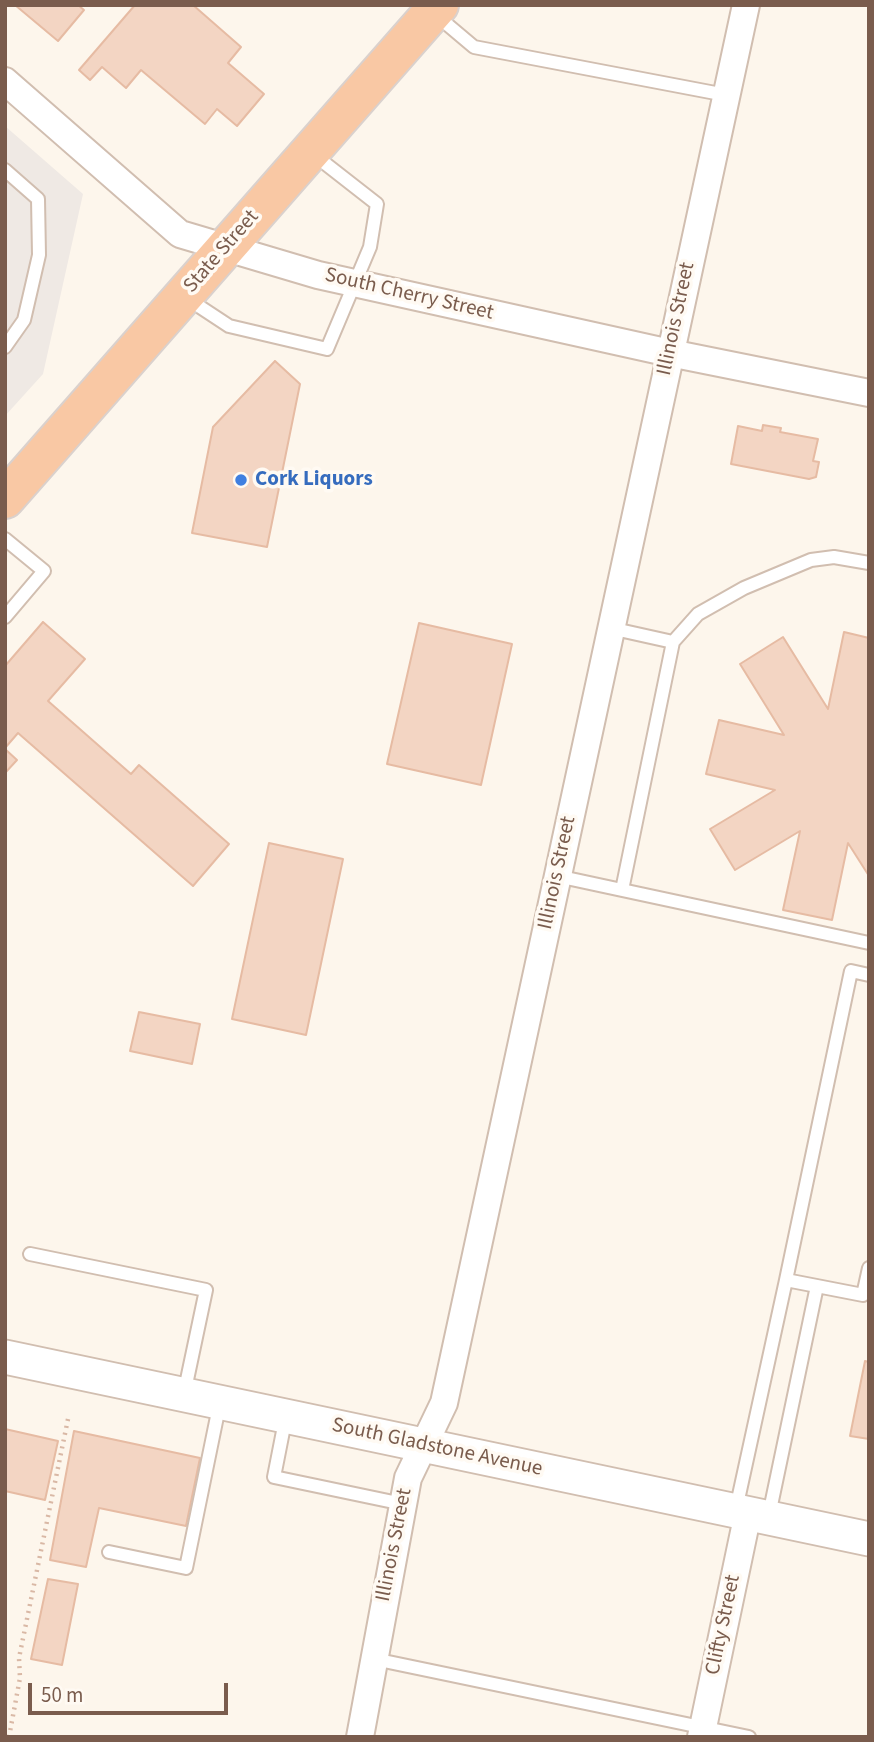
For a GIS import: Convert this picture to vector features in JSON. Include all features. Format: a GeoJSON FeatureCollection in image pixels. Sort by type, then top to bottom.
{"type":"FeatureCollection","features":[{"type":"Feature","properties":{"kind":"highway","name":"State Street"},"geometry":{"type":"LineString","coordinates":[[5,499],[436,9]]}},
{"type":"Feature","properties":{"kind":"street","name":"Illinois Street"},"geometry":{"type":"LineString","coordinates":[[359,1737],[408,1478],[444,1403],[746,5]]}},
{"type":"Feature","properties":{"kind":"street","name":"South Cherry Street"},"geometry":{"type":"LineString","coordinates":[[5,81],[180,234],[352,282],[670,353],[869,393]]}},
{"type":"Feature","properties":{"kind":"street","name":"South Gladstone Avenue"},"geometry":{"type":"LineString","coordinates":[[5,1357],[869,1538]]}},
{"type":"Feature","properties":{"kind":"street","name":"Clifty Street"},"geometry":{"type":"LineString","coordinates":[[702,1732],[751,1514]]}},
{"type":"Feature","properties":{"kind":"lane"},"geometry":{"type":"LineString","coordinates":[[436,9],[474,47],[726,95]]}},
{"type":"Feature","properties":{"kind":"lane"},"geometry":{"type":"LineString","coordinates":[[184,296],[229,326],[327,349],[352,282],[370,247],[377,204],[310,152]]}},
{"type":"Feature","properties":{"kind":"lane"},"geometry":{"type":"LineString","coordinates":[[5,170],[38,199],[39,255],[23,320],[5,347]]}},
{"type":"Feature","properties":{"kind":"lane"},"geometry":{"type":"LineString","coordinates":[[5,540],[44,571],[5,617]]}},
{"type":"Feature","properties":{"kind":"lane"},"geometry":{"type":"LineString","coordinates":[[622,890],[673,642],[698,614],[744,588],[811,560],[834,557],[869,563]]}},
{"type":"Feature","properties":{"kind":"lane"},"geometry":{"type":"LineString","coordinates":[[610,628],[673,642]]}},
{"type":"Feature","properties":{"kind":"lane"},"geometry":{"type":"LineString","coordinates":[[557,876],[869,943]]}},
{"type":"Feature","properties":{"kind":"lane"},"geometry":{"type":"LineString","coordinates":[[751,1514],[786,1280],[851,971],[869,975]]}},
{"type":"Feature","properties":{"kind":"lane"},"geometry":{"type":"LineString","coordinates":[[30,1254],[206,1290],[184,1394]]}},
{"type":"Feature","properties":{"kind":"lane"},"geometry":{"type":"LineString","coordinates":[[786,1280],[863,1295],[869,1268]]}},
{"type":"Feature","properties":{"kind":"lane"},"geometry":{"type":"LineString","coordinates":[[751,1514],[817,1286]]}},
{"type":"Feature","properties":{"kind":"lane"},"geometry":{"type":"LineString","coordinates":[[109,1552],[186,1568],[220,1402]]}},
{"type":"Feature","properties":{"kind":"lane"},"geometry":{"type":"LineString","coordinates":[[286,1416],[274,1477],[403,1504]]}},
{"type":"Feature","properties":{"kind":"lane"},"geometry":{"type":"LineString","coordinates":[[374,1658],[702,1732],[749,1737]]}},
{"type":"Feature","properties":{"kind":"path"},"geometry":{"type":"LineString","coordinates":[[9,1737],[20,1678],[19,1658],[68,1419]]}},
{"type":"Feature","properties":{"kind":"shaded area"},"geometry":{"type":"Polygon","coordinates":[[[5,126],[83,194],[43,374],[5,416],[5,126]]]}},
{"type":"Feature","properties":{"kind":"building"},"geometry":{"type":"Polygon","coordinates":[[[15,5],[78,5],[84,10],[58,41],[15,5]]]}},
{"type":"Feature","properties":{"kind":"building"},"geometry":{"type":"Polygon","coordinates":[[[135,5],[193,5],[241,47],[228,63],[264,94],[237,126],[217,109],[205,124],[141,70],[126,88],[102,67],[90,80],[79,70],[135,5]]]}},
{"type":"Feature","properties":{"kind":"building","name":"Cork Liquors"},"geometry":{"type":"Polygon","coordinates":[[[275,361],[300,384],[267,547],[192,533],[213,427],[275,361]]]}},
{"type":"Feature","properties":{"kind":"building"},"geometry":{"type":"Polygon","coordinates":[[[763,425],[781,428],[780,432],[818,439],[813,461],[819,462],[816,477],[809,479],[731,464],[738,426],[762,431],[763,425]]]}},
{"type":"Feature","properties":{"kind":"building"},"geometry":{"type":"Polygon","coordinates":[[[43,622],[85,659],[48,701],[131,774],[139,765],[229,844],[193,886],[18,733],[5,748],[5,666],[43,622]]]}},
{"type":"Feature","properties":{"kind":"building"},"geometry":{"type":"Polygon","coordinates":[[[419,623],[512,644],[481,785],[387,764],[419,623]]]}},
{"type":"Feature","properties":{"kind":"building"},"geometry":{"type":"Polygon","coordinates":[[[844,632],[869,638],[869,876],[848,843],[832,920],[783,910],[800,831],[735,870],[710,829],[775,790],[706,774],[719,720],[784,735],[740,664],[783,637],[828,709],[844,632]]]}},
{"type":"Feature","properties":{"kind":"building"},"geometry":{"type":"Polygon","coordinates":[[[5,749],[17,760],[5,773],[5,749]]]}},
{"type":"Feature","properties":{"kind":"building"},"geometry":{"type":"Polygon","coordinates":[[[269,843],[343,859],[306,1035],[232,1019],[269,843]]]}},
{"type":"Feature","properties":{"kind":"building"},"geometry":{"type":"Polygon","coordinates":[[[139,1012],[200,1024],[192,1064],[130,1051],[139,1012]]]}},
{"type":"Feature","properties":{"kind":"building"},"geometry":{"type":"Polygon","coordinates":[[[865,1361],[869,1362],[869,1439],[850,1436],[865,1361]]]}},
{"type":"Feature","properties":{"kind":"building"},"geometry":{"type":"Polygon","coordinates":[[[5,1429],[58,1441],[45,1500],[5,1491],[5,1429]]]}},
{"type":"Feature","properties":{"kind":"building"},"geometry":{"type":"Polygon","coordinates":[[[74,1431],[200,1458],[186,1526],[99,1508],[86,1567],[50,1560],[74,1431]]]}},
{"type":"Feature","properties":{"kind":"building"},"geometry":{"type":"Polygon","coordinates":[[[48,1579],[78,1584],[62,1665],[31,1659],[48,1579]]]}},
{"type":"Feature","properties":{"kind":"place","name":"Cork Liquors"},"geometry":{"type":"Point","coordinates":[241,480]}}]}
